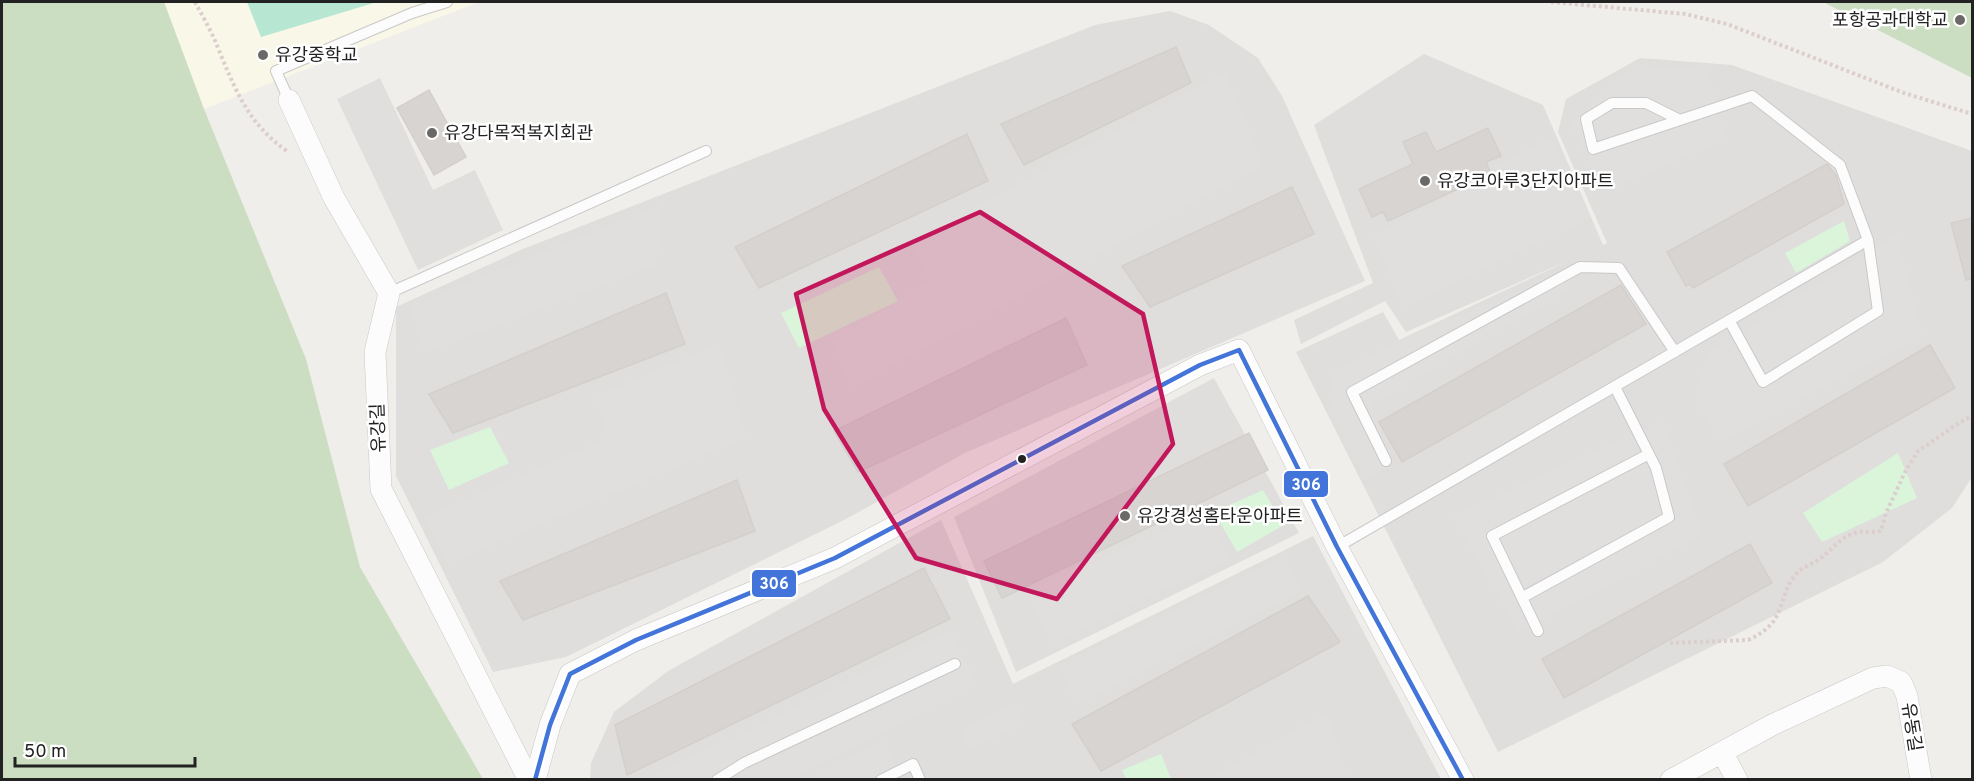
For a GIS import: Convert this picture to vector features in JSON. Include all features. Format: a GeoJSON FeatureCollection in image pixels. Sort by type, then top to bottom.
{"type":"FeatureCollection","features":[{"type":"Feature","properties":{"kind":"street"},"geometry":{"type":"LineString","coordinates":[[289,100],[325,177],[389,293]]}},
{"type":"Feature","properties":{"kind":"street","name":"유강길"},"geometry":{"type":"LineString","coordinates":[[389,293],[375,352],[381,489],[528,780]]}},
{"type":"Feature","properties":{"kind":"street"},"geometry":{"type":"LineString","coordinates":[[536,780],[550,725],[570,674],[636,640],[836,558],[1170,380],[1239,350],[1337,547],[1463,780]]}},
{"type":"Feature","properties":{"kind":"street","name":"유동길"},"geometry":{"type":"LineString","coordinates":[[1722,752],[1772,725],[1862,683],[1873,678],[1887,676],[1901,682],[1907,696],[1921,780]]}},
{"type":"Feature","properties":{"kind":"street"},"geometry":{"type":"LineString","coordinates":[[1671,780],[1722,752],[1737,780]]}},
{"type":"Feature","properties":{"kind":"lane"},"geometry":{"type":"LineString","coordinates":[[289,100],[276,71],[415,6],[447,2]]}},
{"type":"Feature","properties":{"kind":"lane"},"geometry":{"type":"LineString","coordinates":[[1680,120],[1646,103],[1612,103],[1586,119],[1593,149],[1680,120],[1752,96],[1840,165],[1868,240],[1878,311],[1763,382],[1728,321]]}},
{"type":"Feature","properties":{"kind":"lane"},"geometry":{"type":"LineString","coordinates":[[389,293],[706,151]]}},
{"type":"Feature","properties":{"kind":"lane"},"geometry":{"type":"LineString","coordinates":[[1337,547],[1868,240]]}},
{"type":"Feature","properties":{"kind":"lane"},"geometry":{"type":"LineString","coordinates":[[1386,461],[1352,392],[1580,267],[1619,268],[1675,352]]}},
{"type":"Feature","properties":{"kind":"lane"},"geometry":{"type":"LineString","coordinates":[[1523,597],[1669,517],[1656,468],[1615,387]]}},
{"type":"Feature","properties":{"kind":"lane"},"geometry":{"type":"LineString","coordinates":[[1538,631],[1492,536],[1649,454]]}},
{"type":"Feature","properties":{"kind":"lane"},"geometry":{"type":"LineString","coordinates":[[717,780],[744,763],[954,664]]}},
{"type":"Feature","properties":{"kind":"lane"},"geometry":{"type":"LineString","coordinates":[[881,780],[913,764],[921,780]]}},
{"type":"Feature","properties":{"kind":"path"},"geometry":{"type":"LineString","coordinates":[[195,2],[218,47],[230,82],[260,128],[268,138],[325,177]]}},
{"type":"Feature","properties":{"kind":"path"},"geometry":{"type":"LineString","coordinates":[[1551,2],[1685,14],[1727,24],[1904,93],[1972,114]]}},
{"type":"Feature","properties":{"kind":"path"},"geometry":{"type":"LineString","coordinates":[[1670,643],[1754,638],[1779,616],[1785,597],[1798,572],[1818,560],[1839,540],[1860,532],[1881,531],[1886,513],[1905,472],[1918,451],[1972,416]]}},
{"type":"Feature","properties":{"kind":"highlighted area"},"geometry":{"type":"Polygon","coordinates":[[[980,212],[1143,314],[1173,444],[1057,599],[916,558],[824,409],[796,294],[980,212]]]}},
{"type":"Feature","properties":{"kind":"shaded area","name":"유강중학교"},"geometry":{"type":"Polygon","coordinates":[[[164,2],[479,2],[204,109],[164,2]]]}},
{"type":"Feature","properties":{"kind":"shaded area"},"geometry":{"type":"Polygon","coordinates":[[[1170,11],[1209,25],[1258,58],[1282,96],[1365,281],[965,453],[846,519],[566,657],[493,672],[396,476],[396,307],[523,249],[1095,25],[1170,11]]]}},
{"type":"Feature","properties":{"kind":"shaded area"},"geometry":{"type":"Polygon","coordinates":[[[1424,54],[1543,105],[1603,245],[1607,243],[1558,132],[1566,99],[1640,58],[1732,65],[1972,151],[1972,477],[1952,508],[1883,562],[1498,752],[1296,352],[1383,312],[1399,340],[1572,259],[1406,332],[1385,301],[1301,344],[1294,320],[1373,283],[1314,125],[1424,54]]]}},
{"type":"Feature","properties":{"kind":"shaded area"},"geometry":{"type":"Polygon","coordinates":[[[1705,65],[1726,139],[1606,191],[1571,125],[1623,72],[1705,65]]]}},
{"type":"Feature","properties":{"kind":"shaded area"},"geometry":{"type":"Polygon","coordinates":[[[1225,72],[1263,165],[851,388],[832,341],[929,282],[912,242],[1225,72]]]}},
{"type":"Feature","properties":{"kind":"shaded area"},"geometry":{"type":"Polygon","coordinates":[[[380,78],[433,190],[475,170],[503,230],[418,270],[337,99],[380,78]]]}},
{"type":"Feature","properties":{"kind":"shaded area"},"geometry":{"type":"Polygon","coordinates":[[[1550,137],[1590,218],[1403,307],[1374,236],[1550,137]]]}},
{"type":"Feature","properties":{"kind":"shaded area"},"geometry":{"type":"Polygon","coordinates":[[[663,204],[656,265],[424,353],[410,306],[663,204]]]}},
{"type":"Feature","properties":{"kind":"shaded area"},"geometry":{"type":"Polygon","coordinates":[[[1897,234],[1922,335],[1722,441],[1694,401],[1708,354],[1897,234]]]}},
{"type":"Feature","properties":{"kind":"shaded area"},"geometry":{"type":"Polygon","coordinates":[[[1567,269],[1569,290],[1372,404],[1375,419],[1395,463],[1365,479],[1329,403],[1332,372],[1567,269]]]}},
{"type":"Feature","properties":{"kind":"shaded area"},"geometry":{"type":"Polygon","coordinates":[[[719,344],[746,437],[447,564],[424,518],[608,438],[597,396],[719,344]]]}},
{"type":"Feature","properties":{"kind":"shaded area"},"geometry":{"type":"Polygon","coordinates":[[[1214,378],[1299,533],[1016,672],[954,517],[1214,378]]]}},
{"type":"Feature","properties":{"kind":"shaded area"},"geometry":{"type":"Polygon","coordinates":[[[1663,420],[1702,535],[1519,632],[1453,516],[1663,420]]]}},
{"type":"Feature","properties":{"kind":"shaded area"},"geometry":{"type":"Polygon","coordinates":[[[1205,513],[1229,559],[1052,644],[1027,592],[1205,513]]]}},
{"type":"Feature","properties":{"kind":"shaded area"},"geometry":{"type":"Polygon","coordinates":[[[941,520],[1013,684],[1313,536],[1441,779],[590,780],[591,763],[614,712],[668,671],[941,520]]]}},
{"type":"Feature","properties":{"kind":"shaded area"},"geometry":{"type":"Polygon","coordinates":[[[1285,556],[1300,592],[1075,705],[1060,665],[1285,556]]]}},
{"type":"Feature","properties":{"kind":"shaded area"},"geometry":{"type":"Polygon","coordinates":[[[952,631],[976,684],[791,779],[646,780],[952,631]]]}},
{"type":"Feature","properties":{"kind":"shaded area"},"geometry":{"type":"Polygon","coordinates":[[[1016,703],[1025,724],[968,749],[962,729],[1016,703]]]}},
{"type":"Feature","properties":{"kind":"shaded area"},"geometry":{"type":"Polygon","coordinates":[[[1327,713],[1348,779],[1206,779],[1327,713]]]}},
{"type":"Feature","properties":{"kind":"shaded area"},"geometry":{"type":"Polygon","coordinates":[[[884,741],[900,779],[809,780],[884,741]]]}},
{"type":"Feature","properties":{"kind":"green space"},"geometry":{"type":"Polygon","coordinates":[[[2,2],[164,2],[204,109],[306,359],[360,567],[483,779],[2,779],[2,2]]]}},
{"type":"Feature","properties":{"kind":"green space"},"geometry":{"type":"Polygon","coordinates":[[[247,2],[377,2],[261,37],[247,2]]]}},
{"type":"Feature","properties":{"kind":"green space"},"geometry":{"type":"Polygon","coordinates":[[[1823,2],[1972,2],[1972,78],[1823,2]]]}},
{"type":"Feature","properties":{"kind":"green space"},"geometry":{"type":"Polygon","coordinates":[[[1844,221],[1850,241],[1796,273],[1785,253],[1844,221]]]}},
{"type":"Feature","properties":{"kind":"green space"},"geometry":{"type":"Polygon","coordinates":[[[879,267],[898,301],[799,348],[781,313],[879,267]]]}},
{"type":"Feature","properties":{"kind":"green space"},"geometry":{"type":"Polygon","coordinates":[[[490,427],[509,463],[449,490],[430,450],[490,427]]]}},
{"type":"Feature","properties":{"kind":"green space"},"geometry":{"type":"Polygon","coordinates":[[[1898,453],[1917,498],[1822,542],[1803,513],[1898,453]]]}},
{"type":"Feature","properties":{"kind":"green space"},"geometry":{"type":"Polygon","coordinates":[[[1263,490],[1284,525],[1237,552],[1214,512],[1263,490]]]}},
{"type":"Feature","properties":{"kind":"green space"},"geometry":{"type":"Polygon","coordinates":[[[1161,754],[1171,779],[1126,779],[1122,770],[1161,754]]]}},
{"type":"Feature","properties":{"kind":"building"},"geometry":{"type":"Polygon","coordinates":[[[1176,47],[1191,83],[1024,165],[1001,124],[1176,47]]]}},
{"type":"Feature","properties":{"kind":"building","name":"유강다목적복지회관"},"geometry":{"type":"Polygon","coordinates":[[[429,90],[466,157],[434,175],[397,108],[429,90]]]}},
{"type":"Feature","properties":{"kind":"building","name":"유강코아루3단지아파트"},"geometry":{"type":"Polygon","coordinates":[[[1488,128],[1501,156],[1486,162],[1491,174],[1388,221],[1383,212],[1372,217],[1359,189],[1413,164],[1403,142],[1426,132],[1436,152],[1488,128]]]}},
{"type":"Feature","properties":{"kind":"building"},"geometry":{"type":"Polygon","coordinates":[[[967,134],[988,181],[759,288],[735,247],[967,134]]]}},
{"type":"Feature","properties":{"kind":"building"},"geometry":{"type":"Polygon","coordinates":[[[1827,164],[1836,175],[1844,204],[1693,288],[1690,284],[1686,286],[1667,252],[1827,164]]]}},
{"type":"Feature","properties":{"kind":"building"},"geometry":{"type":"Polygon","coordinates":[[[1292,187],[1314,234],[1150,307],[1122,266],[1292,187]]]}},
{"type":"Feature","properties":{"kind":"building"},"geometry":{"type":"Polygon","coordinates":[[[1972,218],[1972,279],[1966,280],[1951,223],[1972,218]]]}},
{"type":"Feature","properties":{"kind":"building"},"geometry":{"type":"Polygon","coordinates":[[[1621,285],[1646,324],[1402,462],[1379,422],[1621,285]]]}},
{"type":"Feature","properties":{"kind":"building"},"geometry":{"type":"Polygon","coordinates":[[[666,293],[685,344],[453,433],[429,394],[666,293]]]}},
{"type":"Feature","properties":{"kind":"building"},"geometry":{"type":"Polygon","coordinates":[[[1066,318],[1087,365],[858,472],[834,431],[1066,318]]]}},
{"type":"Feature","properties":{"kind":"building"},"geometry":{"type":"Polygon","coordinates":[[[1930,345],[1955,388],[1748,506],[1724,464],[1930,345]]]}},
{"type":"Feature","properties":{"kind":"building","name":"유강경성홈타운아파트"},"geometry":{"type":"Polygon","coordinates":[[[1249,433],[1268,470],[1002,598],[984,561],[1249,433]]]}},
{"type":"Feature","properties":{"kind":"building"},"geometry":{"type":"Polygon","coordinates":[[[737,480],[755,531],[523,620],[500,581],[737,480]]]}},
{"type":"Feature","properties":{"kind":"building"},"geometry":{"type":"Polygon","coordinates":[[[1750,544],[1772,583],[1564,698],[1542,659],[1750,544]]]}},
{"type":"Feature","properties":{"kind":"building"},"geometry":{"type":"Polygon","coordinates":[[[924,568],[950,619],[627,775],[615,725],[924,568]]]}},
{"type":"Feature","properties":{"kind":"building"},"geometry":{"type":"Polygon","coordinates":[[[1308,596],[1340,642],[1101,771],[1072,724],[1308,596]]]}},
{"type":"Feature","properties":{"kind":"transit line","name":"306"},"geometry":{"type":"LineString","coordinates":[[535,780],[550,725],[570,674],[636,640],[835,558],[1200,365],[1239,350],[1337,547],[1463,780]]}},
{"type":"Feature","properties":{"kind":"place","name":"포항공과대학교"},"geometry":{"type":"Point","coordinates":[1960,20]}},
{"type":"Feature","properties":{"kind":"place","name":"유강중학교"},"geometry":{"type":"Point","coordinates":[263,55]}},
{"type":"Feature","properties":{"kind":"place","name":"유강다목적복지회관"},"geometry":{"type":"Point","coordinates":[432,133]}},
{"type":"Feature","properties":{"kind":"place","name":"유강코아루3단지아파트"},"geometry":{"type":"Point","coordinates":[1425,181]}},
{"type":"Feature","properties":{"kind":"place","name":"유강경성홈타운아파트"},"geometry":{"type":"Point","coordinates":[1125,516]}}]}
